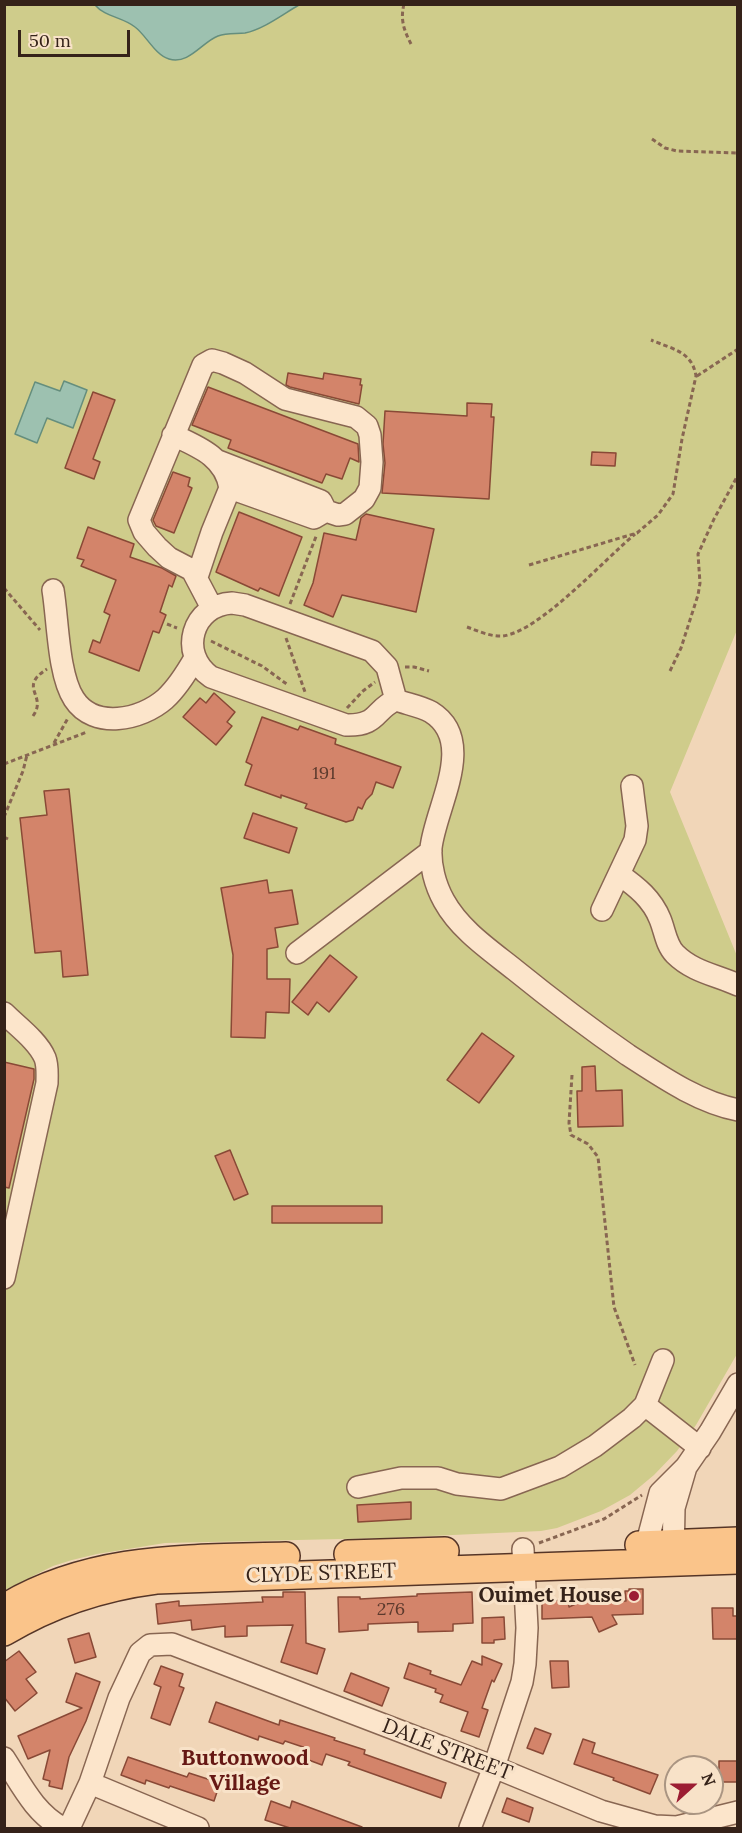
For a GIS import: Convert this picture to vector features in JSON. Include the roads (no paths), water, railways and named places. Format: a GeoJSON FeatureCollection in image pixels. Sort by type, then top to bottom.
{"type":"FeatureCollection","features":[{"type":"Feature","properties":{"kind":"main road"},"geometry":{"type":"LineString","coordinates":[[661,1554],[738,1541]]}},
{"type":"Feature","properties":{"kind":"main road"},"geometry":{"type":"LineString","coordinates":[[661,1554],[738,1560]]}},
{"type":"Feature","properties":{"kind":"main road","name":"CLYDE STREET"},"geometry":{"type":"LineString","coordinates":[[4,1608],[23,1597],[79,1575],[139,1562],[523,1558],[661,1554]]}},
{"type":"Feature","properties":{"kind":"main road","name":"CLYDE STREET"},"geometry":{"type":"LineString","coordinates":[[4,1632],[32,1615],[85,1594],[116,1586],[156,1580],[523,1558]]}},
{"type":"Feature","properties":{"kind":"street"},"geometry":{"type":"LineString","coordinates":[[173,435],[202,448],[218,461],[321,501],[326,511],[338,515],[345,514],[364,499],[370,488],[372,462],[370,435],[367,426],[356,417],[285,399],[245,373],[223,363],[212,360],[203,365],[196,377],[139,520],[149,540],[169,558],[186,565],[197,577],[212,608]]}},
{"type":"Feature","properties":{"kind":"street"},"geometry":{"type":"LineString","coordinates":[[197,577],[230,488],[229,478],[218,461]]}},
{"type":"Feature","properties":{"kind":"street"},"geometry":{"type":"LineString","coordinates":[[230,488],[314,518],[326,511]]}},
{"type":"Feature","properties":{"kind":"street"},"geometry":{"type":"LineString","coordinates":[[53,590],[62,656],[74,699],[82,709],[95,716],[122,719],[163,701],[195,658]]}},
{"type":"Feature","properties":{"kind":"street"},"geometry":{"type":"LineString","coordinates":[[396,700],[387,667],[372,651],[237,603],[212,608],[199,620],[193,633],[192,645],[195,658],[201,669],[215,680],[342,724],[355,725],[368,722],[396,700],[431,713],[446,729],[453,747],[451,773],[434,832],[431,851],[435,881],[444,901],[461,924],[553,1001],[654,1072],[712,1103],[738,1110]]}},
{"type":"Feature","properties":{"kind":"street"},"geometry":{"type":"LineString","coordinates":[[602,910],[635,840],[637,826],[632,786]]}},
{"type":"Feature","properties":{"kind":"street"},"geometry":{"type":"LineString","coordinates":[[297,953],[431,851]]}},
{"type":"Feature","properties":{"kind":"street"},"geometry":{"type":"LineString","coordinates":[[620,875],[644,892],[660,917],[671,949],[676,955],[697,970],[738,985]]}},
{"type":"Feature","properties":{"kind":"street"},"geometry":{"type":"LineString","coordinates":[[4,1013],[39,1048],[45,1058],[47,1070],[47,1083],[4,1278]]}},
{"type":"Feature","properties":{"kind":"street"},"geometry":{"type":"LineString","coordinates":[[358,1487],[401,1478],[438,1478],[457,1484],[501,1489],[568,1462],[610,1436],[632,1419],[645,1405],[663,1360]]}},
{"type":"Feature","properties":{"kind":"street"},"geometry":{"type":"LineString","coordinates":[[661,1554],[686,1467],[738,1384]]}},
{"type":"Feature","properties":{"kind":"street"},"geometry":{"type":"LineString","coordinates":[[645,1405],[700,1448]]}},
{"type":"Feature","properties":{"kind":"street"},"geometry":{"type":"LineString","coordinates":[[470,1828],[494,1767],[522,1682],[527,1628],[523,1558]]}},
{"type":"Feature","properties":{"kind":"street","name":"DALE STREET"},"geometry":{"type":"LineString","coordinates":[[90,1783],[119,1698],[140,1653],[150,1645],[172,1644],[494,1767],[602,1811],[655,1826],[677,1827],[738,1812]]}},
{"type":"Feature","properties":{"kind":"street"},"geometry":{"type":"LineString","coordinates":[[4,1758],[39,1811],[50,1821],[63,1828]]}},
{"type":"Feature","properties":{"kind":"street"},"geometry":{"type":"LineString","coordinates":[[69,1828],[90,1783],[198,1828]]}},
{"type":"Feature","properties":{"kind":"place","name":"Ouimet House"},"geometry":{"type":"Point","coordinates":[634,1596]}},
{"type":"Feature","properties":{"kind":"district","name":"Buttonwood Village"},"geometry":{"type":"Point","coordinates":[245,1772]}}]}
